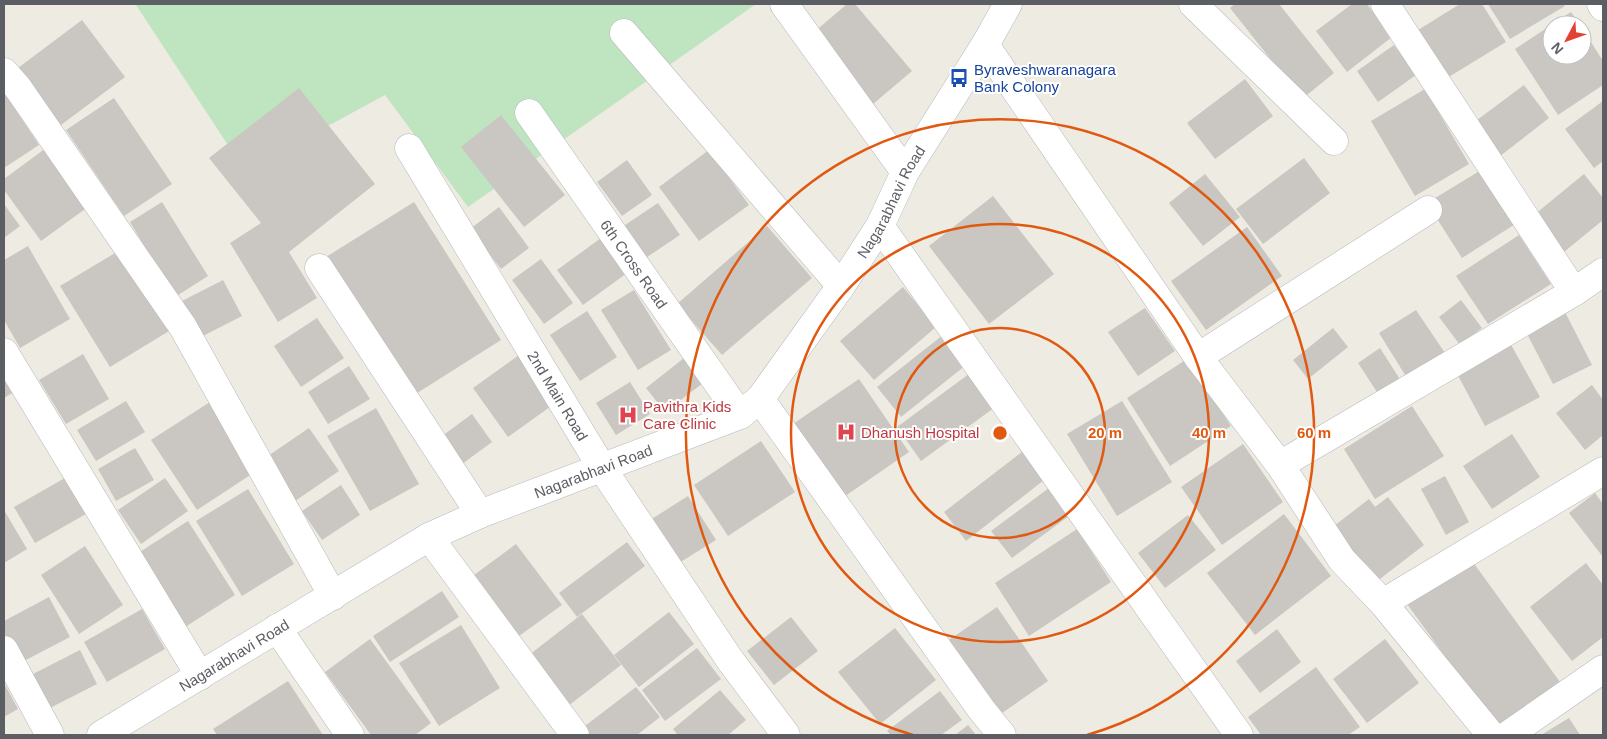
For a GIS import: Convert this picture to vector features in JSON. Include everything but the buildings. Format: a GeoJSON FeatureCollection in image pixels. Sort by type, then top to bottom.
{"type":"FeatureCollection","features":[{"type":"Feature","properties":{"kind":"street"},"geometry":{"type":"LineString","coordinates":[[784,4],[905,172]]}},
{"type":"Feature","properties":{"kind":"street","name":"Nagarabhavi Road"},"geometry":{"type":"LineString","coordinates":[[101,735],[429,537],[480,514],[602,468],[750,407],[841,286],[880,226],[905,172],[985,45],[1008,4]]}},
{"type":"Feature","properties":{"kind":"street"},"geometry":{"type":"LineString","coordinates":[[1193,4],[1334,141]]}},
{"type":"Feature","properties":{"kind":"street"},"geometry":{"type":"LineString","coordinates":[[1386,4],[1574,292]]}},
{"type":"Feature","properties":{"kind":"street"},"geometry":{"type":"LineString","coordinates":[[624,34],[841,286]]}},
{"type":"Feature","properties":{"kind":"street"},"geometry":{"type":"LineString","coordinates":[[985,45],[1198,357],[1280,465],[1342,560],[1383,603],[1491,735]]}},
{"type":"Feature","properties":{"kind":"street"},"geometry":{"type":"LineString","coordinates":[[4,72],[18,88],[183,328],[333,596]]}},
{"type":"Feature","properties":{"kind":"street","name":"6th Cross Road"},"geometry":{"type":"LineString","coordinates":[[529,113],[750,407],[1002,735]]}},
{"type":"Feature","properties":{"kind":"street","name":"2nd Main Road"},"geometry":{"type":"LineString","coordinates":[[409,148],[602,468],[730,660],[786,735]]}},
{"type":"Feature","properties":{"kind":"street"},"geometry":{"type":"LineString","coordinates":[[1198,357],[1428,210]]}},
{"type":"Feature","properties":{"kind":"street"},"geometry":{"type":"LineString","coordinates":[[880,226],[1239,735]]}},
{"type":"Feature","properties":{"kind":"street"},"geometry":{"type":"LineString","coordinates":[[319,268],[480,514]]}},
{"type":"Feature","properties":{"kind":"street"},"geometry":{"type":"LineString","coordinates":[[1280,465],[1574,292],[1603,272]]}},
{"type":"Feature","properties":{"kind":"street"},"geometry":{"type":"LineString","coordinates":[[4,352],[200,676]]}},
{"type":"Feature","properties":{"kind":"street"},"geometry":{"type":"LineString","coordinates":[[1383,603],[1603,470]]}},
{"type":"Feature","properties":{"kind":"street"},"geometry":{"type":"LineString","coordinates":[[429,537],[575,735]]}},
{"type":"Feature","properties":{"kind":"street"},"geometry":{"type":"LineString","coordinates":[[277,628],[350,735]]}},
{"type":"Feature","properties":{"kind":"street"},"geometry":{"type":"LineString","coordinates":[[4,650],[50,735]]}},
{"type":"Feature","properties":{"kind":"street"},"geometry":{"type":"LineString","coordinates":[[1508,735],[1603,669]]}},
{"type":"Feature","properties":{"kind":"green space"},"geometry":{"type":"Polygon","coordinates":[[[756,4],[468,207],[385,95],[245,171],[136,5],[756,4]]]}},
{"type":"Feature","properties":{"kind":"place","name":"Byraveshwaranagara Bank Colony"},"geometry":{"type":"Point","coordinates":[959,78]}},
{"type":"Feature","properties":{"kind":"place","name":"Pavithra Kids Care Clinic"},"geometry":{"type":"Point","coordinates":[628,415]}},
{"type":"Feature","properties":{"kind":"place","name":"Dhanush Hospital"},"geometry":{"type":"Point","coordinates":[846,432]}}]}
